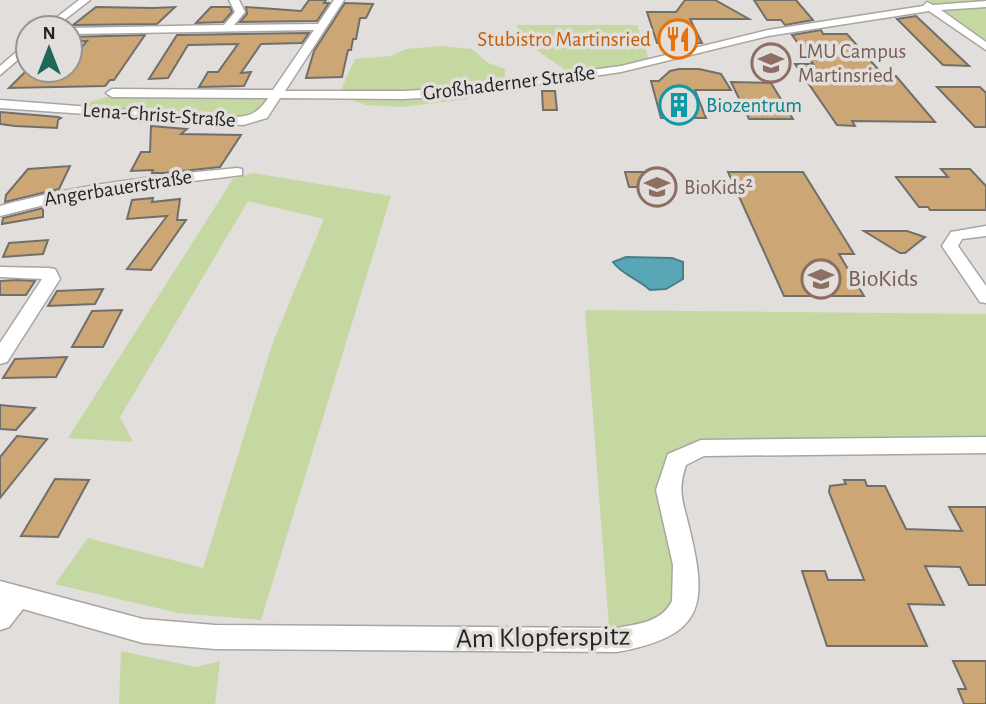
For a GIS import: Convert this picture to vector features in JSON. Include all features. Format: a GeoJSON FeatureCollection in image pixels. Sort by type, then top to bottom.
{"type":"FeatureCollection","features":[{"type":"Feature","properties":{"kind":"street"},"geometry":{"type":"LineString","coordinates":[[66,14],[85,0]]}},
{"type":"Feature","properties":{"kind":"street"},"geometry":{"type":"LineString","coordinates":[[226,29],[240,12],[234,0]]}},
{"type":"Feature","properties":{"kind":"street","name":"Lena-Christ-Straße"},"geometry":{"type":"LineString","coordinates":[[0,104],[243,121],[263,115],[339,0]]}},
{"type":"Feature","properties":{"kind":"street"},"geometry":{"type":"LineString","coordinates":[[921,0],[986,47]]}},
{"type":"Feature","properties":{"kind":"street","name":"Großhaderner Straße"},"geometry":{"type":"LineString","coordinates":[[113,93],[403,95],[522,84],[632,66],[761,34],[897,11],[986,4]]}},
{"type":"Feature","properties":{"kind":"street"},"geometry":{"type":"LineString","coordinates":[[84,32],[320,27]]}},
{"type":"Feature","properties":{"kind":"street"},"geometry":{"type":"LineString","coordinates":[[0,72],[14,58]]}},
{"type":"Feature","properties":{"kind":"street","name":"Angerbauerstraße"},"geometry":{"type":"LineString","coordinates":[[0,211],[115,185],[237,172]]}},
{"type":"Feature","properties":{"kind":"street"},"geometry":{"type":"LineString","coordinates":[[986,231],[957,236],[950,246],[986,298]]}},
{"type":"Feature","properties":{"kind":"street"},"geometry":{"type":"LineString","coordinates":[[0,272],[49,272],[51,279],[0,358]]}},
{"type":"Feature","properties":{"kind":"street","name":"Am Klopferspitz"},"geometry":{"type":"LineString","coordinates":[[0,619],[8,595],[143,631],[215,637],[617,640],[642,637],[667,627],[682,611],[688,592],[688,574],[667,488],[677,460],[701,448],[986,445]]}},
{"type":"Feature","properties":{"kind":"green space"},"geometry":{"type":"Polygon","coordinates":[[[928,0],[986,0],[986,43],[928,0]]]}},
{"type":"Feature","properties":{"kind":"green space"},"geometry":{"type":"Polygon","coordinates":[[[517,25],[637,25],[649,60],[571,74],[519,38],[517,25]]]}},
{"type":"Feature","properties":{"kind":"green space"},"geometry":{"type":"Polygon","coordinates":[[[441,46],[472,49],[488,63],[505,69],[504,83],[468,94],[468,99],[401,107],[365,105],[339,94],[355,59],[391,56],[406,49],[441,46]]]}},
{"type":"Feature","properties":{"kind":"green space"},"geometry":{"type":"Polygon","coordinates":[[[113,95],[269,96],[260,110],[242,117],[81,105],[113,95]]]}},
{"type":"Feature","properties":{"kind":"green space"},"geometry":{"type":"Polygon","coordinates":[[[253,173],[391,196],[261,620],[178,613],[55,584],[88,538],[203,568],[273,342],[324,219],[248,201],[120,417],[133,442],[68,438],[233,179],[253,173]]]}},
{"type":"Feature","properties":{"kind":"green space"},"geometry":{"type":"Polygon","coordinates":[[[585,310],[986,314],[986,438],[670,457],[682,592],[665,618],[640,625],[609,627],[585,310]]]}},
{"type":"Feature","properties":{"kind":"green space"},"geometry":{"type":"Polygon","coordinates":[[[121,651],[196,667],[220,661],[215,704],[119,704],[121,651]]]}},
{"type":"Feature","properties":{"kind":"water"},"geometry":{"type":"Polygon","coordinates":[[[626,257],[672,258],[683,262],[683,279],[666,289],[650,290],[620,270],[613,262],[626,257]]]}},
{"type":"Feature","properties":{"kind":"building"},"geometry":{"type":"Polygon","coordinates":[[[309,0],[326,0],[324,3],[329,3],[317,21],[240,22],[247,14],[246,7],[301,11],[309,0]]]}},
{"type":"Feature","properties":{"kind":"building"},"geometry":{"type":"Polygon","coordinates":[[[685,0],[715,0],[749,19],[690,19],[702,43],[657,43],[647,12],[676,12],[685,0]]]}},
{"type":"Feature","properties":{"kind":"building"},"geometry":{"type":"Polygon","coordinates":[[[754,0],[796,0],[813,20],[785,25],[781,20],[767,20],[754,0]]]}},
{"type":"Feature","properties":{"kind":"building"},"geometry":{"type":"Polygon","coordinates":[[[345,3],[373,4],[366,18],[360,18],[356,39],[353,39],[351,50],[348,50],[342,77],[306,78],[314,51],[345,3]]]}},
{"type":"Feature","properties":{"kind":"building"},"geometry":{"type":"Polygon","coordinates":[[[96,7],[175,7],[157,24],[84,25],[84,16],[96,7]]]}},
{"type":"Feature","properties":{"kind":"building"},"geometry":{"type":"Polygon","coordinates":[[[211,7],[230,7],[232,12],[223,22],[196,23],[211,7]]]}},
{"type":"Feature","properties":{"kind":"building"},"geometry":{"type":"Polygon","coordinates":[[[916,16],[969,66],[943,65],[897,19],[916,16]]]}},
{"type":"Feature","properties":{"kind":"building"},"geometry":{"type":"Polygon","coordinates":[[[821,30],[823,34],[847,34],[884,76],[896,76],[935,122],[852,121],[855,126],[837,125],[795,64],[813,64],[792,35],[821,30]]]}},
{"type":"Feature","properties":{"kind":"building"},"geometry":{"type":"Polygon","coordinates":[[[309,33],[302,43],[261,44],[241,73],[251,72],[244,86],[199,87],[208,72],[218,72],[238,44],[188,45],[168,78],[149,79],[177,35],[309,33]]]}},
{"type":"Feature","properties":{"kind":"building"},"geometry":{"type":"Polygon","coordinates":[[[145,35],[114,80],[110,80],[105,86],[9,88],[14,83],[84,84],[84,45],[87,41],[84,41],[84,37],[145,35]]]}},
{"type":"Feature","properties":{"kind":"building"},"geometry":{"type":"Polygon","coordinates":[[[699,69],[721,74],[731,90],[695,90],[706,118],[661,118],[651,81],[659,81],[670,71],[699,69]]]}},
{"type":"Feature","properties":{"kind":"building"},"geometry":{"type":"Polygon","coordinates":[[[731,82],[771,83],[793,119],[749,119],[731,82]]]}},
{"type":"Feature","properties":{"kind":"building"},"geometry":{"type":"Polygon","coordinates":[[[937,87],[980,87],[986,93],[986,127],[975,127],[937,87]]]}},
{"type":"Feature","properties":{"kind":"building"},"geometry":{"type":"Polygon","coordinates":[[[542,91],[555,91],[557,110],[543,110],[542,91]]]}},
{"type":"Feature","properties":{"kind":"building"},"geometry":{"type":"Polygon","coordinates":[[[0,112],[61,118],[57,128],[15,126],[0,124],[0,112]]]}},
{"type":"Feature","properties":{"kind":"building"},"geometry":{"type":"Polygon","coordinates":[[[151,126],[187,129],[181,134],[241,135],[220,167],[164,173],[152,173],[153,170],[131,171],[141,152],[150,152],[151,126]]]}},
{"type":"Feature","properties":{"kind":"building"},"geometry":{"type":"Polygon","coordinates":[[[70,166],[59,189],[5,202],[6,195],[28,169],[70,166]]]}},
{"type":"Feature","properties":{"kind":"building"},"geometry":{"type":"Polygon","coordinates":[[[941,169],[970,169],[986,186],[986,210],[930,210],[928,207],[919,207],[896,177],[948,177],[941,169]]]}},
{"type":"Feature","properties":{"kind":"building"},"geometry":{"type":"Polygon","coordinates":[[[625,172],[666,172],[672,187],[629,187],[625,172]]]}},
{"type":"Feature","properties":{"kind":"building"},"geometry":{"type":"Polygon","coordinates":[[[728,172],[803,172],[854,254],[839,254],[864,296],[784,296],[728,172]]]}},
{"type":"Feature","properties":{"kind":"building"},"geometry":{"type":"Polygon","coordinates":[[[153,198],[152,202],[180,199],[177,220],[186,220],[151,270],[127,269],[167,216],[127,219],[132,200],[153,198]]]}},
{"type":"Feature","properties":{"kind":"building"},"geometry":{"type":"Polygon","coordinates":[[[43,208],[43,217],[2,224],[3,218],[43,208]]]}},
{"type":"Feature","properties":{"kind":"building"},"geometry":{"type":"Polygon","coordinates":[[[864,231],[907,231],[925,237],[905,253],[900,253],[864,231]]]}},
{"type":"Feature","properties":{"kind":"building"},"geometry":{"type":"Polygon","coordinates":[[[48,240],[43,254],[3,257],[9,243],[48,240]]]}},
{"type":"Feature","properties":{"kind":"building"},"geometry":{"type":"Polygon","coordinates":[[[0,281],[35,281],[26,295],[0,295],[0,281]]]}},
{"type":"Feature","properties":{"kind":"building"},"geometry":{"type":"Polygon","coordinates":[[[103,289],[95,304],[48,306],[57,291],[103,289]]]}},
{"type":"Feature","properties":{"kind":"building"},"geometry":{"type":"Polygon","coordinates":[[[122,310],[103,347],[72,347],[92,311],[122,310]]]}},
{"type":"Feature","properties":{"kind":"building"},"geometry":{"type":"Polygon","coordinates":[[[67,357],[56,377],[3,378],[15,359],[67,357]]]}},
{"type":"Feature","properties":{"kind":"building"},"geometry":{"type":"Polygon","coordinates":[[[0,405],[35,408],[16,430],[0,429],[0,405]]]}},
{"type":"Feature","properties":{"kind":"building"},"geometry":{"type":"Polygon","coordinates":[[[17,436],[47,439],[0,498],[0,457],[17,436]]]}},
{"type":"Feature","properties":{"kind":"building"},"geometry":{"type":"Polygon","coordinates":[[[55,479],[89,480],[58,537],[21,536],[55,479]]]}},
{"type":"Feature","properties":{"kind":"building"},"geometry":{"type":"Polygon","coordinates":[[[844,480],[865,480],[867,486],[885,486],[906,529],[962,531],[949,507],[986,507],[986,585],[969,585],[960,567],[925,566],[944,605],[908,604],[927,646],[827,646],[802,571],[825,571],[828,580],[864,580],[829,492],[830,486],[846,484],[844,480]]]}},
{"type":"Feature","properties":{"kind":"building"},"geometry":{"type":"Polygon","coordinates":[[[953,661],[986,661],[986,704],[964,704],[958,689],[966,689],[953,661]]]}},
{"type":"Feature","properties":{"kind":"place","name":"Stubistro Martinsried"},"geometry":{"type":"Point","coordinates":[678,39]}},
{"type":"Feature","properties":{"kind":"place","name":"LMU Campus Martinsried"},"geometry":{"type":"Point","coordinates":[771,63]}},
{"type":"Feature","properties":{"kind":"place","name":"Biozentrum"},"geometry":{"type":"Point","coordinates":[679,105]}},
{"type":"Feature","properties":{"kind":"place","name":"BioKids²"},"geometry":{"type":"Point","coordinates":[657,187]}},
{"type":"Feature","properties":{"kind":"place","name":"BioKids"},"geometry":{"type":"Point","coordinates":[821,279]}}]}
